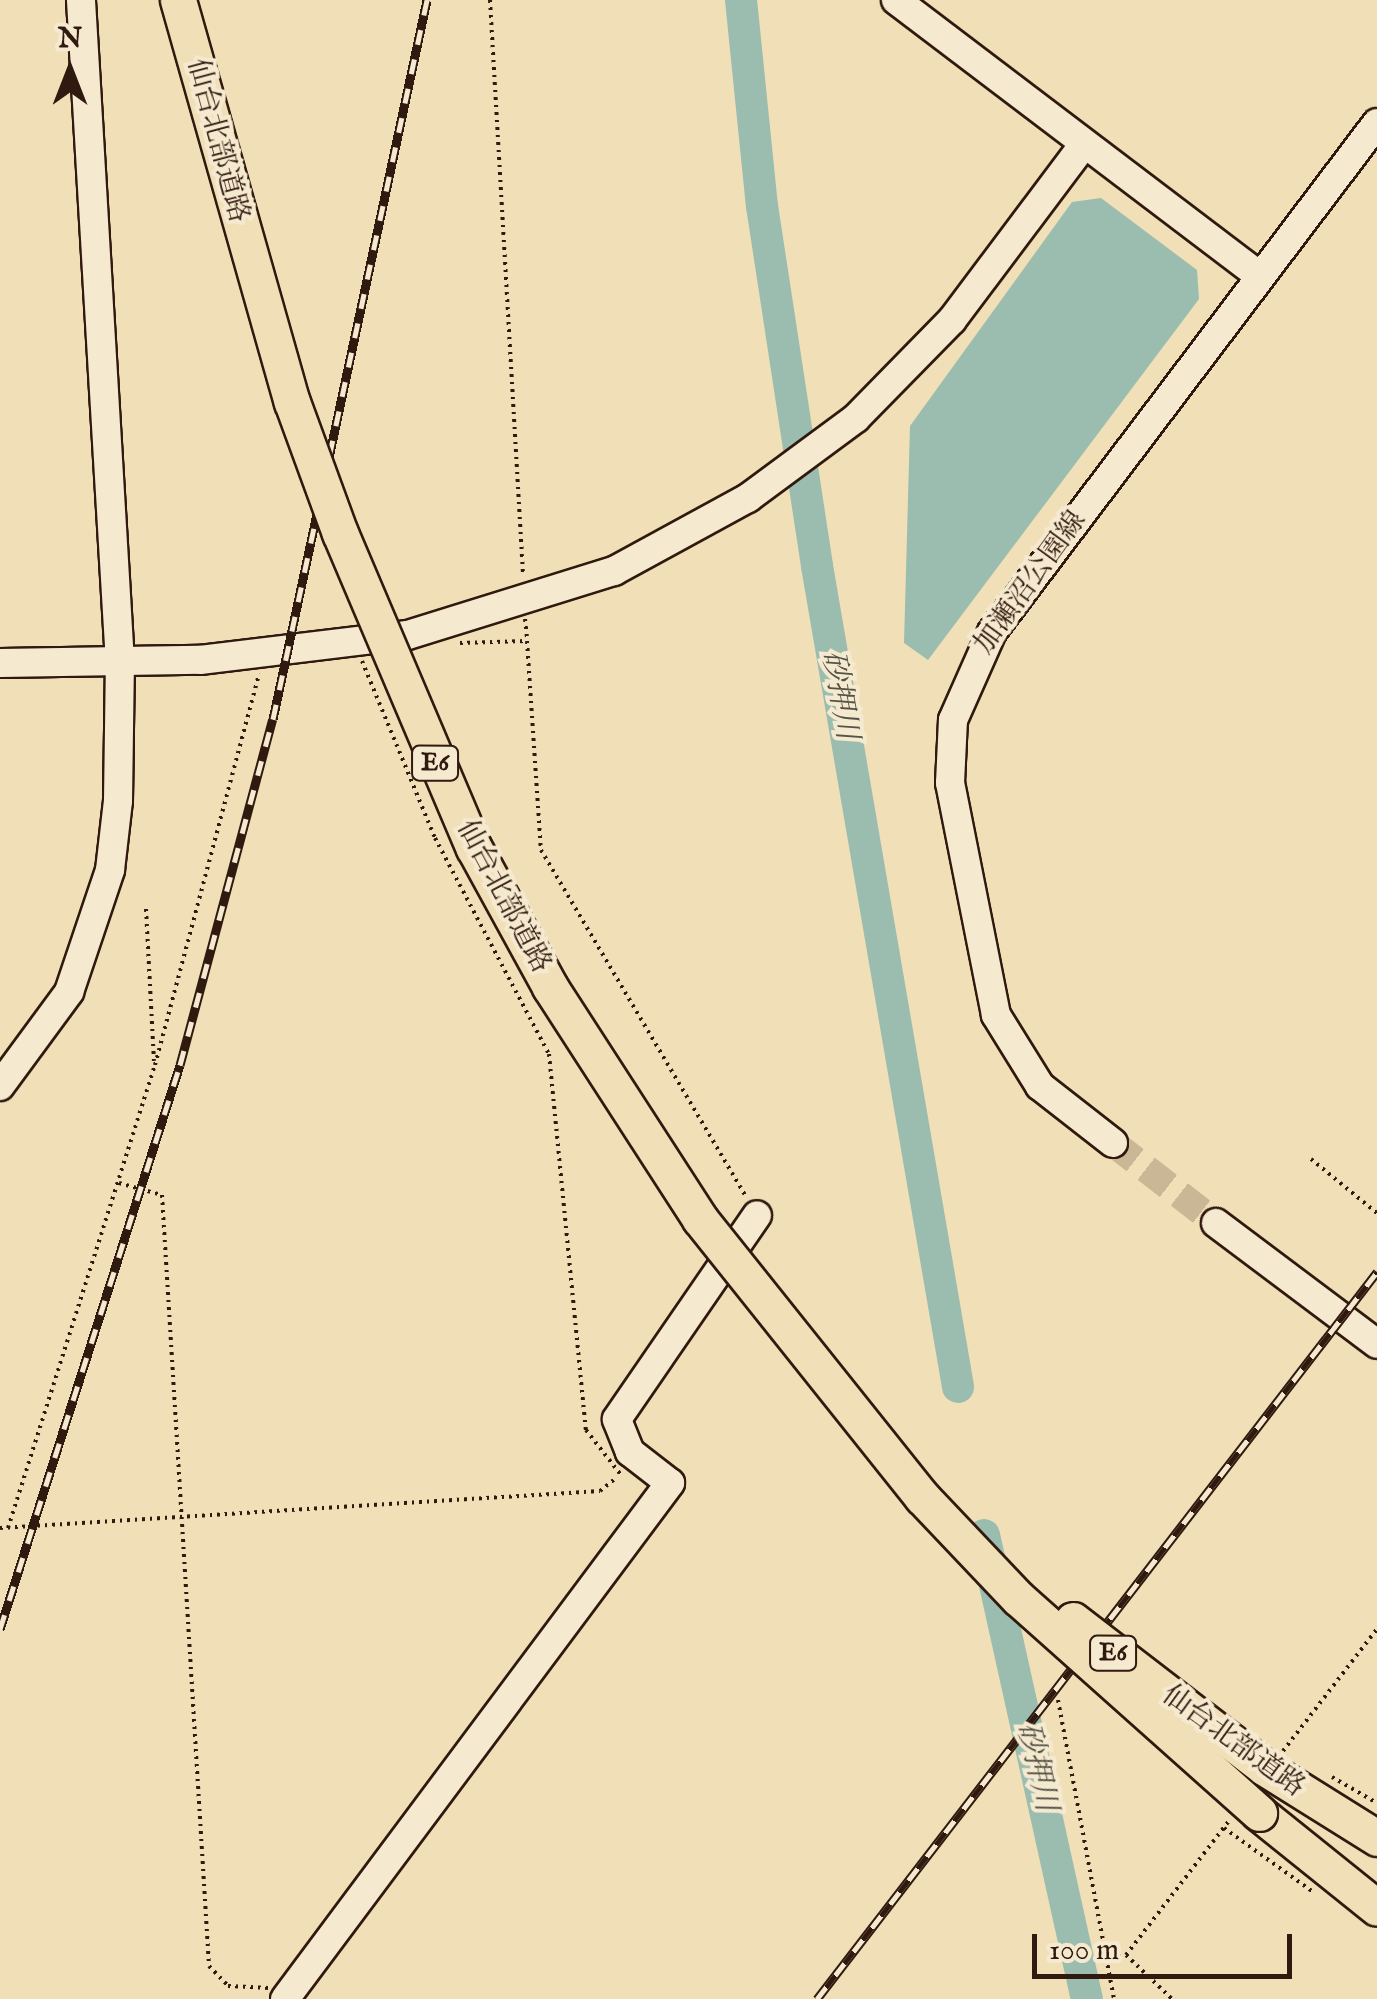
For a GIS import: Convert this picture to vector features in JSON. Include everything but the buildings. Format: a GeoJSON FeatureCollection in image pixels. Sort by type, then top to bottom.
{"type":"FeatureCollection","features":[{"type":"Feature","properties":{"kind":"highway","name":"仙台北部道路"},"geometry":{"type":"LineString","coordinates":[[178,0],[292,402],[393,672],[474,848],[650,1146],[873,1437],[1018,1598],[1259,1813]]}},
{"type":"Feature","properties":{"kind":"highway","name":"仙台北部道路"},"geometry":{"type":"LineString","coordinates":[[873,1437],[1117,1656],[1377,1838]]}},
{"type":"Feature","properties":{"kind":"highway"},"geometry":{"type":"LineString","coordinates":[[1259,1813],[1377,1900]]}},
{"type":"Feature","properties":{"kind":"highway"},"geometry":{"type":"LineString","coordinates":[[1259,1813],[1377,1908]]}},
{"type":"Feature","properties":{"kind":"street"},"geometry":{"type":"LineString","coordinates":[[0,1086],[69,992],[92,936],[118,801],[120,662],[82,0]]}},
{"type":"Feature","properties":{"kind":"street"},"geometry":{"type":"LineString","coordinates":[[896,0],[1258,276]]}},
{"type":"Feature","properties":{"kind":"street","name":"加瀬沼公園線"},"geometry":{"type":"LineString","coordinates":[[1113,1143],[1040,1086],[996,1015],[950,784],[953,720],[992,632],[1377,123]]}},
{"type":"Feature","properties":{"kind":"street"},"geometry":{"type":"LineString","coordinates":[[0,663],[120,662],[264,654],[354,643],[441,629],[614,571],[748,498],[832,438],[952,320],[1084,144]]}},
{"type":"Feature","properties":{"kind":"street"},"geometry":{"type":"LineString","coordinates":[[285,1999],[670,1483],[644,1463],[618,1434],[623,1403],[757,1215]]}},
{"type":"Feature","properties":{"kind":"street"},"geometry":{"type":"LineString","coordinates":[[1216,1224],[1377,1344]]}},
{"type":"Feature","properties":{"kind":"path"},"geometry":{"type":"LineString","coordinates":[[490,0],[522,548]]}},
{"type":"Feature","properties":{"kind":"path"},"geometry":{"type":"LineString","coordinates":[[441,629],[451,644],[527,640],[541,850],[757,1215]]}},
{"type":"Feature","properties":{"kind":"path"},"geometry":{"type":"LineString","coordinates":[[354,643],[435,838],[549,1054],[579,1390],[586,1430],[617,1478]]}},
{"type":"Feature","properties":{"kind":"path"},"geometry":{"type":"LineString","coordinates":[[8,1528],[154,1066],[264,654]]}},
{"type":"Feature","properties":{"kind":"path"},"geometry":{"type":"LineString","coordinates":[[146,909],[154,1066]]}},
{"type":"Feature","properties":{"kind":"path"},"geometry":{"type":"LineString","coordinates":[[1311,1160],[1377,1213]]}},
{"type":"Feature","properties":{"kind":"path"},"geometry":{"type":"LineString","coordinates":[[118,1182],[162,1195],[209,1966],[228,1986],[266,1986],[285,1999]]}},
{"type":"Feature","properties":{"kind":"path"},"geometry":{"type":"LineString","coordinates":[[0,1528],[600,1491],[644,1463]]}},
{"type":"Feature","properties":{"kind":"path"},"geometry":{"type":"LineString","coordinates":[[1058,1700],[1114,1999]]}},
{"type":"Feature","properties":{"kind":"path"},"geometry":{"type":"LineString","coordinates":[[1224,1828],[1316,1894]]}},
{"type":"Feature","properties":{"kind":"path"},"geometry":{"type":"LineString","coordinates":[[1126,1955],[1172,1999]]}},
{"type":"Feature","properties":{"kind":"shaded area"},"geometry":{"type":"Polygon","coordinates":[[[1101,198],[1197,270],[1199,299],[928,660],[904,643],[910,426],[1072,202],[1101,198]]]}},
{"type":"Feature","properties":{"kind":"waterway","name":"砂押川"},"geometry":{"type":"LineString","coordinates":[[741,0],[762,206],[817,566],[958,1387]]}},
{"type":"Feature","properties":{"kind":"waterway","name":"砂押川"},"geometry":{"type":"LineString","coordinates":[[984,1535],[1087,1999]]}},
{"type":"Feature","properties":{"kind":"tunnel"},"geometry":{"type":"LineString","coordinates":[[1113,1143],[1216,1223]]}},
{"type":"Feature","properties":{"kind":"railway"},"geometry":{"type":"LineString","coordinates":[[0,1629],[180,1065],[273,719],[427,0]]}},
{"type":"Feature","properties":{"kind":"railway"},"geometry":{"type":"LineString","coordinates":[[817,1999],[1377,1272]]}}]}
